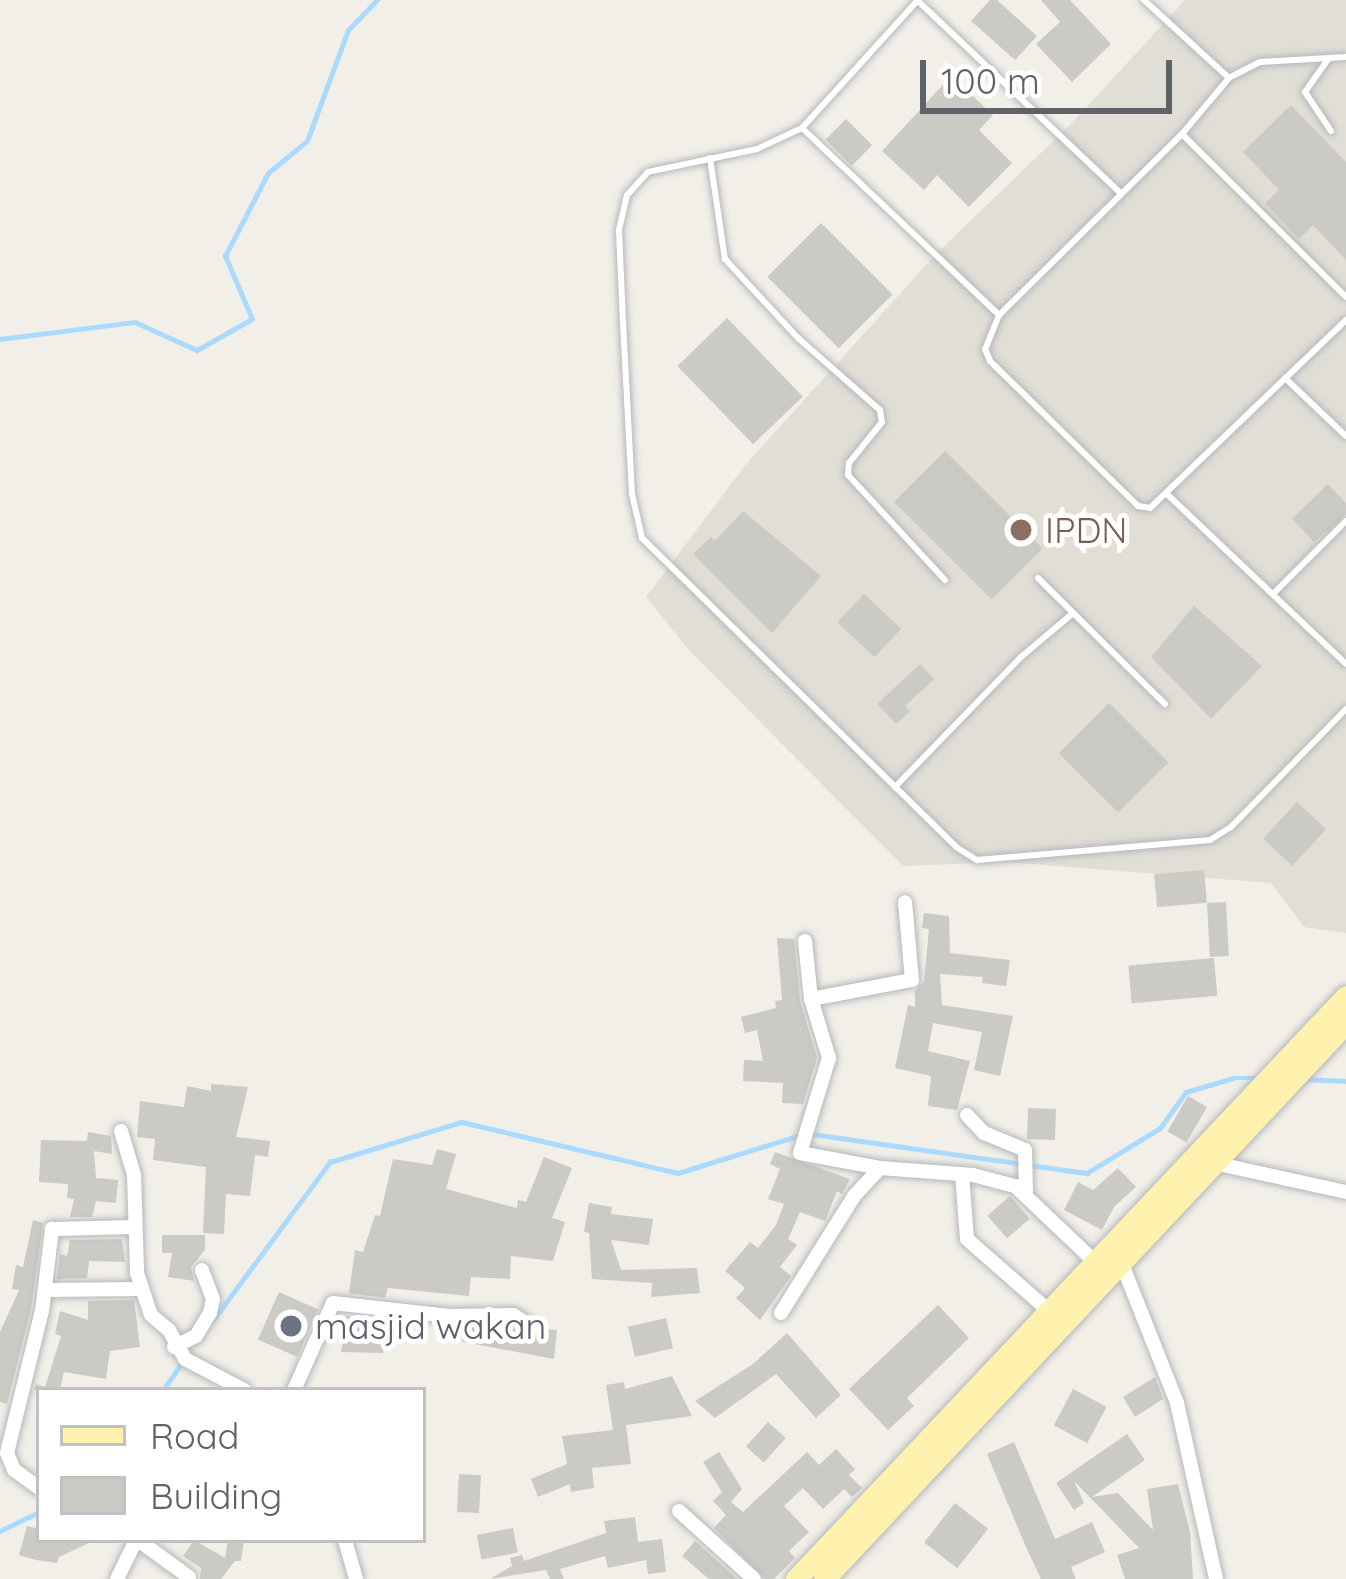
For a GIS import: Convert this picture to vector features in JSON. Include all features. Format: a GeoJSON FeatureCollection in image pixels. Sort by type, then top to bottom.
{"type":"FeatureCollection","features":[{"type":"Feature","properties":{"kind":"main road"},"geometry":{"type":"LineString","coordinates":[[1299,1060],[1346,996]]}},
{"type":"Feature","properties":{"kind":"main road"},"geometry":{"type":"LineString","coordinates":[[796,1579],[1122,1264],[1263,1097],[1299,1060],[1346,1023]]}},
{"type":"Feature","properties":{"kind":"main road"},"geometry":{"type":"LineString","coordinates":[[824,1579],[994,1386],[1049,1311],[1206,1160]]}},
{"type":"Feature","properties":{"kind":"street"},"geometry":{"type":"LineString","coordinates":[[812,998],[912,980],[905,902]]}},
{"type":"Feature","properties":{"kind":"street"},"geometry":{"type":"LineString","coordinates":[[805,941],[812,998],[829,1058],[825,1084],[803,1136],[806,1158],[962,1174],[1027,1186],[1096,1263]]}},
{"type":"Feature","properties":{"kind":"street"},"geometry":{"type":"LineString","coordinates":[[967,1115],[984,1132],[1021,1147],[1029,1158],[1027,1186]]}},
{"type":"Feature","properties":{"kind":"street"},"geometry":{"type":"LineString","coordinates":[[121,1131],[134,1175],[140,1289],[151,1315],[169,1330],[175,1349],[195,1366],[238,1387]]}},
{"type":"Feature","properties":{"kind":"street"},"geometry":{"type":"LineString","coordinates":[[1206,1160],[1346,1192]]}},
{"type":"Feature","properties":{"kind":"street"},"geometry":{"type":"LineString","coordinates":[[781,1313],[854,1196],[880,1168]]}},
{"type":"Feature","properties":{"kind":"street"},"geometry":{"type":"LineString","coordinates":[[962,1174],[967,1239],[1049,1311]]}},
{"type":"Feature","properties":{"kind":"street"},"geometry":{"type":"LineString","coordinates":[[36,1485],[7,1459],[45,1290],[54,1227],[135,1227]]}},
{"type":"Feature","properties":{"kind":"street"},"geometry":{"type":"LineString","coordinates":[[1122,1264],[1177,1402],[1216,1579]]}},
{"type":"Feature","properties":{"kind":"street"},"geometry":{"type":"LineString","coordinates":[[175,1349],[196,1336],[210,1312],[213,1299],[202,1270]]}},
{"type":"Feature","properties":{"kind":"street"},"geometry":{"type":"LineString","coordinates":[[45,1290],[140,1289]]}},
{"type":"Feature","properties":{"kind":"street"},"geometry":{"type":"LineString","coordinates":[[295,1387],[333,1303],[449,1316],[513,1315],[532,1327]]}},
{"type":"Feature","properties":{"kind":"street"},"geometry":{"type":"LineString","coordinates":[[679,1511],[754,1579]]}},
{"type":"Feature","properties":{"kind":"street"},"geometry":{"type":"LineString","coordinates":[[117,1579],[136,1543]]}},
{"type":"Feature","properties":{"kind":"street"},"geometry":{"type":"LineString","coordinates":[[142,1543],[189,1577]]}},
{"type":"Feature","properties":{"kind":"street"},"geometry":{"type":"LineString","coordinates":[[346,1543],[356,1579]]}},
{"type":"Feature","properties":{"kind":"lane"},"geometry":{"type":"LineString","coordinates":[[1119,192],[917,0],[802,128],[757,149],[647,172],[622,207],[622,322],[635,516],[646,544],[956,848],[977,860],[1210,840],[1231,827],[1346,709]]}},
{"type":"Feature","properties":{"kind":"lane"},"geometry":{"type":"LineString","coordinates":[[1144,0],[1228,79]]}},
{"type":"Feature","properties":{"kind":"lane"},"geometry":{"type":"LineString","coordinates":[[1346,57],[1260,62],[1228,79],[1182,134],[999,315],[985,340],[990,361],[1138,506],[1150,508],[1346,320]]}},
{"type":"Feature","properties":{"kind":"lane"},"geometry":{"type":"LineString","coordinates":[[1329,58],[1305,92],[1331,131]]}},
{"type":"Feature","properties":{"kind":"lane"},"geometry":{"type":"LineString","coordinates":[[802,128],[999,315]]}},
{"type":"Feature","properties":{"kind":"lane"},"geometry":{"type":"LineString","coordinates":[[1182,134],[1346,297]]}},
{"type":"Feature","properties":{"kind":"lane"},"geometry":{"type":"LineString","coordinates":[[710,158],[725,260],[798,338],[880,410],[883,422],[849,463],[848,475],[945,580]]}},
{"type":"Feature","properties":{"kind":"lane"},"geometry":{"type":"LineString","coordinates":[[1285,378],[1346,436]]}},
{"type":"Feature","properties":{"kind":"lane"},"geometry":{"type":"LineString","coordinates":[[1168,495],[1346,664]]}},
{"type":"Feature","properties":{"kind":"lane"},"geometry":{"type":"LineString","coordinates":[[1273,594],[1346,521]]}},
{"type":"Feature","properties":{"kind":"lane"},"geometry":{"type":"LineString","coordinates":[[1038,578],[1165,704]]}},
{"type":"Feature","properties":{"kind":"lane"},"geometry":{"type":"LineString","coordinates":[[895,787],[1021,657],[1072,614]]}},
{"type":"Feature","properties":{"kind":"shaded area","name":"IPDN"},"geometry":{"type":"Polygon","coordinates":[[[1185,0],[1346,0],[1346,933],[1304,927],[1271,883],[1006,862],[903,866],[688,649],[646,597],[747,463],[935,255],[1071,124],[1185,0]]]}},
{"type":"Feature","properties":{"kind":"building"},"geometry":{"type":"Polygon","coordinates":[[[990,0],[997,0],[1037,36],[1015,60],[971,21],[990,0]]]}},
{"type":"Feature","properties":{"kind":"building"},"geometry":{"type":"Polygon","coordinates":[[[1041,0],[1070,0],[1111,44],[1072,82],[1036,44],[1060,22],[1041,0]]]}},
{"type":"Feature","properties":{"kind":"building"},"geometry":{"type":"Polygon","coordinates":[[[951,76],[993,115],[979,130],[1012,163],[969,207],[937,175],[924,190],[882,151],[951,76]]]}},
{"type":"Feature","properties":{"kind":"building"},"geometry":{"type":"Polygon","coordinates":[[[1291,105],[1346,162],[1346,260],[1313,225],[1299,239],[1265,203],[1279,190],[1243,152],[1291,105]]]}},
{"type":"Feature","properties":{"kind":"building"},"geometry":{"type":"Polygon","coordinates":[[[846,119],[872,145],[852,166],[825,140],[846,119]]]}},
{"type":"Feature","properties":{"kind":"building"},"geometry":{"type":"Polygon","coordinates":[[[821,223],[892,294],[839,348],[767,277],[821,223]]]}},
{"type":"Feature","properties":{"kind":"building"},"geometry":{"type":"Polygon","coordinates":[[[727,318],[803,396],[753,444],[677,366],[727,318]]]}},
{"type":"Feature","properties":{"kind":"building"},"geometry":{"type":"Polygon","coordinates":[[[945,451],[1043,549],[992,599],[894,502],[945,451]]]}},
{"type":"Feature","properties":{"kind":"building"},"geometry":{"type":"Polygon","coordinates":[[[1328,484],[1346,503],[1346,514],[1314,542],[1292,519],[1328,484]]]}},
{"type":"Feature","properties":{"kind":"building"},"geometry":{"type":"Polygon","coordinates":[[[743,511],[821,576],[772,633],[693,554],[711,537],[715,541],[743,511]]]}},
{"type":"Feature","properties":{"kind":"building"},"geometry":{"type":"Polygon","coordinates":[[[864,594],[901,629],[875,657],[837,623],[864,594]]]}},
{"type":"Feature","properties":{"kind":"building"},"geometry":{"type":"Polygon","coordinates":[[[1194,606],[1262,666],[1211,719],[1151,657],[1194,606]]]}},
{"type":"Feature","properties":{"kind":"building"},"geometry":{"type":"Polygon","coordinates":[[[920,664],[934,679],[905,706],[910,711],[896,724],[877,704],[920,664]]]}},
{"type":"Feature","properties":{"kind":"building"},"geometry":{"type":"Polygon","coordinates":[[[1109,703],[1168,762],[1118,813],[1059,753],[1109,703]]]}},
{"type":"Feature","properties":{"kind":"building"},"geometry":{"type":"Polygon","coordinates":[[[1297,802],[1326,829],[1292,866],[1263,839],[1297,802]]]}},
{"type":"Feature","properties":{"kind":"building"},"geometry":{"type":"Polygon","coordinates":[[[1204,870],[1207,903],[1157,907],[1154,874],[1204,870]]]}},
{"type":"Feature","properties":{"kind":"building"},"geometry":{"type":"Polygon","coordinates":[[[1226,902],[1229,956],[1210,957],[1207,903],[1226,902]]]}},
{"type":"Feature","properties":{"kind":"building"},"geometry":{"type":"Polygon","coordinates":[[[924,913],[949,916],[950,953],[1010,960],[1006,986],[982,983],[983,977],[940,974],[942,1005],[1013,1016],[1000,1076],[974,1070],[982,1032],[933,1023],[928,1051],[970,1061],[957,1110],[928,1106],[931,1076],[895,1068],[908,1005],[915,1007],[915,991],[924,981],[929,929],[922,928],[924,913]]]}},
{"type":"Feature","properties":{"kind":"building"},"geometry":{"type":"Polygon","coordinates":[[[777,938],[794,939],[800,1001],[817,1058],[803,1104],[782,1103],[783,1083],[743,1081],[744,1060],[763,1061],[757,1030],[745,1033],[741,1017],[776,1008],[775,1001],[782,1000],[777,938]]]}},
{"type":"Feature","properties":{"kind":"building"},"geometry":{"type":"Polygon","coordinates":[[[1214,958],[1217,996],[1132,1003],[1128,965],[1214,958]]]}},
{"type":"Feature","properties":{"kind":"building"},"geometry":{"type":"Polygon","coordinates":[[[211,1084],[248,1087],[236,1137],[270,1141],[268,1157],[255,1155],[250,1196],[226,1194],[224,1234],[203,1233],[206,1167],[153,1160],[155,1139],[137,1137],[140,1101],[184,1107],[187,1086],[211,1091],[211,1084]]]}},
{"type":"Feature","properties":{"kind":"building"},"geometry":{"type":"Polygon","coordinates":[[[1188,1096],[1207,1107],[1187,1143],[1168,1132],[1188,1096]]]}},
{"type":"Feature","properties":{"kind":"building"},"geometry":{"type":"Polygon","coordinates":[[[1028,1108],[1056,1109],[1055,1140],[1027,1139],[1028,1108]]]}},
{"type":"Feature","properties":{"kind":"building"},"geometry":{"type":"Polygon","coordinates":[[[88,1132],[111,1136],[112,1154],[94,1151],[96,1178],[118,1180],[116,1203],[96,1201],[92,1217],[70,1217],[74,1199],[67,1198],[68,1184],[39,1182],[41,1140],[87,1141],[88,1132]]]}},
{"type":"Feature","properties":{"kind":"building"},"geometry":{"type":"Polygon","coordinates":[[[437,1149],[456,1154],[446,1189],[517,1208],[518,1200],[526,1202],[544,1157],[572,1168],[552,1218],[565,1222],[553,1261],[511,1256],[510,1279],[471,1277],[469,1296],[388,1288],[385,1298],[349,1293],[355,1250],[363,1252],[375,1215],[380,1216],[393,1159],[432,1165],[437,1149]]]}},
{"type":"Feature","properties":{"kind":"building"},"geometry":{"type":"Polygon","coordinates":[[[775,1152],[850,1179],[842,1194],[837,1191],[825,1221],[800,1212],[788,1239],[797,1245],[780,1267],[791,1276],[760,1320],[736,1298],[745,1288],[725,1271],[750,1242],[758,1248],[776,1225],[784,1204],[768,1199],[780,1169],[770,1164],[775,1152]]]}},
{"type":"Feature","properties":{"kind":"building"},"geometry":{"type":"Polygon","coordinates":[[[1118,1168],[1136,1187],[1114,1207],[1102,1230],[1064,1210],[1078,1182],[1093,1190],[1118,1168]]]}},
{"type":"Feature","properties":{"kind":"building"},"geometry":{"type":"Polygon","coordinates":[[[1010,1196],[1030,1219],[1007,1238],[987,1216],[1010,1196]]]}},
{"type":"Feature","properties":{"kind":"building"},"geometry":{"type":"Polygon","coordinates":[[[589,1203],[612,1207],[611,1214],[653,1219],[649,1245],[611,1240],[621,1270],[697,1268],[700,1293],[651,1297],[652,1283],[592,1279],[589,1233],[584,1232],[589,1203]]]}},
{"type":"Feature","properties":{"kind":"building"},"geometry":{"type":"Polygon","coordinates":[[[33,1220],[43,1223],[31,1309],[7,1404],[0,1402],[0,1332],[19,1290],[12,1289],[16,1265],[23,1267],[33,1220]]]}},
{"type":"Feature","properties":{"kind":"building"},"geometry":{"type":"Polygon","coordinates":[[[162,1235],[205,1235],[205,1250],[191,1267],[194,1281],[168,1277],[172,1253],[162,1253],[162,1235]]]}},
{"type":"Feature","properties":{"kind":"building"},"geometry":{"type":"Polygon","coordinates":[[[122,1239],[125,1262],[89,1261],[87,1278],[57,1279],[60,1254],[67,1256],[70,1240],[122,1239]]]}},
{"type":"Feature","properties":{"kind":"building","name":"masjid wakan"},"geometry":{"type":"Polygon","coordinates":[[[279,1292],[318,1309],[297,1357],[258,1340],[279,1292]]]}},
{"type":"Feature","properties":{"kind":"building"},"geometry":{"type":"Polygon","coordinates":[[[134,1300],[140,1347],[110,1351],[106,1379],[64,1372],[61,1387],[45,1387],[61,1336],[55,1334],[60,1311],[88,1320],[88,1301],[134,1300]]]}},
{"type":"Feature","properties":{"kind":"building"},"geometry":{"type":"Polygon","coordinates":[[[938,1305],[969,1338],[907,1398],[914,1406],[888,1430],[849,1389],[938,1305]]]}},
{"type":"Feature","properties":{"kind":"building"},"geometry":{"type":"Polygon","coordinates":[[[346,1316],[387,1324],[383,1353],[341,1352],[346,1316]]]}},
{"type":"Feature","properties":{"kind":"building"},"geometry":{"type":"Polygon","coordinates":[[[666,1318],[673,1348],[635,1357],[628,1327],[666,1318]]]}},
{"type":"Feature","properties":{"kind":"building"},"geometry":{"type":"Polygon","coordinates":[[[444,1327],[510,1327],[533,1338],[543,1329],[557,1330],[554,1359],[443,1338],[444,1327]]]}},
{"type":"Feature","properties":{"kind":"building"},"geometry":{"type":"Polygon","coordinates":[[[787,1333],[841,1395],[816,1418],[776,1374],[715,1418],[695,1401],[753,1364],[787,1333]]]}},
{"type":"Feature","properties":{"kind":"building"},"geometry":{"type":"Polygon","coordinates":[[[672,1376],[692,1416],[626,1425],[631,1464],[592,1468],[594,1488],[571,1492],[570,1484],[538,1497],[531,1479],[567,1464],[562,1436],[613,1430],[606,1385],[624,1382],[625,1389],[672,1376]]]}},
{"type":"Feature","properties":{"kind":"building"},"geometry":{"type":"Polygon","coordinates":[[[1155,1377],[1163,1399],[1135,1417],[1123,1397],[1155,1377]]]}},
{"type":"Feature","properties":{"kind":"building"},"geometry":{"type":"Polygon","coordinates":[[[1073,1389],[1107,1407],[1087,1443],[1054,1425],[1073,1389]]]}},
{"type":"Feature","properties":{"kind":"building"},"geometry":{"type":"Polygon","coordinates":[[[768,1422],[786,1438],[764,1463],[746,1447],[768,1422]]]}},
{"type":"Feature","properties":{"kind":"building"},"geometry":{"type":"Polygon","coordinates":[[[1127,1434],[1145,1460],[1092,1497],[1118,1493],[1153,1530],[1147,1489],[1178,1484],[1190,1532],[1193,1579],[1125,1579],[1117,1555],[1139,1548],[1074,1481],[1084,1503],[1074,1510],[1056,1483],[1127,1434]]]}},
{"type":"Feature","properties":{"kind":"building"},"geometry":{"type":"Polygon","coordinates":[[[1014,1442],[1055,1539],[1092,1522],[1105,1552],[1071,1567],[1076,1579],[1041,1579],[1026,1547],[987,1454],[1014,1442]]]}},
{"type":"Feature","properties":{"kind":"building"},"geometry":{"type":"Polygon","coordinates":[[[836,1449],[855,1469],[849,1475],[862,1488],[852,1497],[844,1489],[823,1509],[803,1488],[784,1506],[809,1532],[789,1551],[795,1558],[774,1579],[765,1579],[714,1528],[726,1515],[713,1501],[722,1492],[703,1462],[719,1452],[742,1489],[731,1502],[743,1512],[807,1452],[819,1465],[836,1449]]]}},
{"type":"Feature","properties":{"kind":"building"},"geometry":{"type":"Polygon","coordinates":[[[459,1474],[481,1475],[479,1513],[457,1512],[459,1474]]]}},
{"type":"Feature","properties":{"kind":"building"},"geometry":{"type":"Polygon","coordinates":[[[955,1503],[988,1529],[957,1568],[924,1542],[955,1503]]]}},
{"type":"Feature","properties":{"kind":"building"},"geometry":{"type":"Polygon","coordinates":[[[635,1517],[638,1542],[662,1539],[666,1572],[648,1574],[646,1560],[608,1568],[605,1556],[560,1569],[564,1579],[550,1579],[546,1570],[490,1579],[512,1566],[510,1558],[522,1555],[524,1561],[606,1533],[604,1521],[635,1517]]]}},
{"type":"Feature","properties":{"kind":"building"},"geometry":{"type":"Polygon","coordinates":[[[27,1526],[36,1528],[36,1543],[89,1543],[59,1557],[57,1563],[19,1555],[27,1526]]]}},
{"type":"Feature","properties":{"kind":"building"},"geometry":{"type":"Polygon","coordinates":[[[513,1528],[518,1553],[481,1560],[477,1535],[513,1528]]]}},
{"type":"Feature","properties":{"kind":"building"},"geometry":{"type":"Polygon","coordinates":[[[695,1541],[737,1579],[709,1579],[682,1556],[695,1541]]]}},
{"type":"Feature","properties":{"kind":"building"},"geometry":{"type":"Polygon","coordinates":[[[192,1543],[225,1558],[228,1543],[244,1543],[241,1561],[235,1561],[221,1579],[200,1579],[201,1568],[183,1556],[192,1543]]]}},
{"type":"Feature","properties":{"kind":"waterway"},"geometry":{"type":"LineString","coordinates":[[0,339],[135,322],[197,350],[252,319],[225,256],[268,173],[307,141],[348,30],[377,0]]}},
{"type":"Feature","properties":{"kind":"waterway"},"geometry":{"type":"LineString","coordinates":[[812,1134],[1087,1173],[1160,1128],[1186,1092],[1233,1078],[1256,1078]]}},
{"type":"Feature","properties":{"kind":"waterway"},"geometry":{"type":"LineString","coordinates":[[1304,1079],[1346,1081]]}},
{"type":"Feature","properties":{"kind":"waterway"},"geometry":{"type":"LineString","coordinates":[[213,1320],[330,1162],[462,1122],[678,1173],[801,1135]]}},
{"type":"Feature","properties":{"kind":"waterway"},"geometry":{"type":"LineString","coordinates":[[165,1387],[182,1363]]}},
{"type":"Feature","properties":{"kind":"waterway"},"geometry":{"type":"LineString","coordinates":[[0,1531],[36,1513]]}},
{"type":"Feature","properties":{"kind":"place","name":"IPDN"},"geometry":{"type":"Point","coordinates":[1021,530]}},
{"type":"Feature","properties":{"kind":"place","name":"masjid wakan"},"geometry":{"type":"Point","coordinates":[291,1326]}}]}
